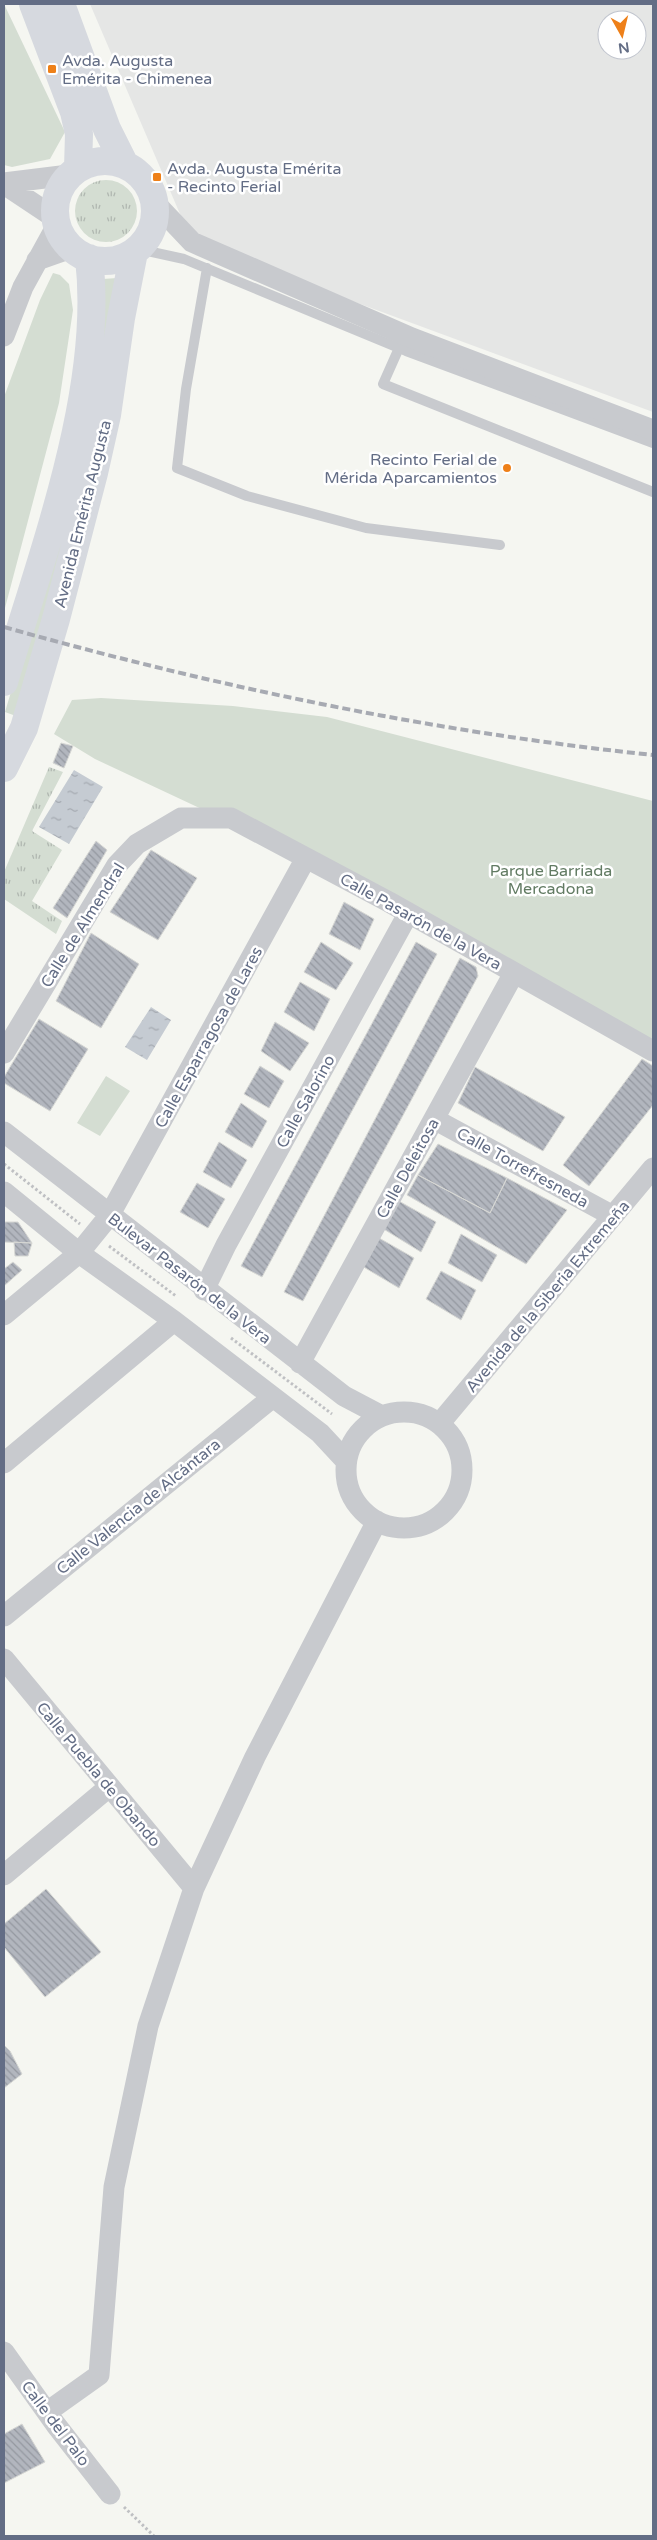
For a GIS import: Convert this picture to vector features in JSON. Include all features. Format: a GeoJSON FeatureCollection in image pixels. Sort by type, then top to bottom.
{"type":"FeatureCollection","features":[{"type":"Feature","properties":{"kind":"main road"},"geometry":{"type":"LineString","coordinates":[[33,4],[74,112],[79,134],[74,172],[57,195],[68,237],[112,260],[136,251],[153,229],[156,204],[146,179],[124,163],[107,129],[60,4]]}},
{"type":"Feature","properties":{"kind":"main road"},"geometry":{"type":"LineString","coordinates":[[74,172],[101,160],[124,163]]}},
{"type":"Feature","properties":{"kind":"main road","name":"Avenida Emérita Augusta"},"geometry":{"type":"LineString","coordinates":[[4,682],[66,468],[82,400],[92,315],[92,288],[68,237]]}},
{"type":"Feature","properties":{"kind":"main road","name":"Avenida Emérita Augusta"},"geometry":{"type":"LineString","coordinates":[[4,768],[24,728],[56,619],[94,473],[107,415],[121,318],[136,251]]}},
{"type":"Feature","properties":{"kind":"street"},"geometry":{"type":"LineString","coordinates":[[4,184],[74,172]]}},
{"type":"Feature","properties":{"kind":"street"},"geometry":{"type":"LineString","coordinates":[[4,184],[68,237],[37,260],[23,287],[4,336]]}},
{"type":"Feature","properties":{"kind":"street"},"geometry":{"type":"LineString","coordinates":[[156,204],[192,242],[412,338],[653,430]]}},
{"type":"Feature","properties":{"kind":"street","name":"Calle Pasarón de la Vera"},"geometry":{"type":"LineString","coordinates":[[181,818],[231,818],[653,1050]]}},
{"type":"Feature","properties":{"kind":"street","name":"Calle de Almendral"},"geometry":{"type":"LineString","coordinates":[[4,1053],[117,865],[137,844],[181,818]]}},
{"type":"Feature","properties":{"kind":"street","name":"Calle Esparragosa de Lares"},"geometry":{"type":"LineString","coordinates":[[4,1315],[79,1253],[110,1216],[306,858]]}},
{"type":"Feature","properties":{"kind":"street","name":"Calle Salorino"},"geometry":{"type":"LineString","coordinates":[[204,1290],[230,1236],[408,914]]}},
{"type":"Feature","properties":{"kind":"street","name":"Calle Deleitosa"},"geometry":{"type":"LineString","coordinates":[[300,1363],[514,973]]}},
{"type":"Feature","properties":{"kind":"street","name":"Calle Torrefresneda"},"geometry":{"type":"LineString","coordinates":[[434,1119],[613,1216]]}},
{"type":"Feature","properties":{"kind":"street","name":"Bulevar Pasarón de la Vera"},"geometry":{"type":"LineString","coordinates":[[4,1132],[204,1290],[300,1363],[344,1396],[382,1416]]}},
{"type":"Feature","properties":{"kind":"street","name":"Avenida de la Siberia Extremeña"},"geometry":{"type":"LineString","coordinates":[[440,1423],[653,1168]]}},
{"type":"Feature","properties":{"kind":"street"},"geometry":{"type":"LineString","coordinates":[[4,1192],[79,1253],[174,1322],[320,1433],[346,1462]]}},
{"type":"Feature","properties":{"kind":"street"},"geometry":{"type":"LineString","coordinates":[[4,1463],[174,1322]]}},
{"type":"Feature","properties":{"kind":"street","name":"Calle Valencia de Alcántara"},"geometry":{"type":"LineString","coordinates":[[4,1616],[273,1397]]}},
{"type":"Feature","properties":{"kind":"street"},"geometry":{"type":"LineString","coordinates":[[402,1411],[422,1414],[440,1423],[453,1438],[461,1457],[462,1477],[456,1496],[435,1519],[416,1526],[396,1527],[377,1521],[354,1500],[347,1482],[346,1462],[352,1442],[365,1426],[382,1416],[402,1411]]}},
{"type":"Feature","properties":{"kind":"street"},"geometry":{"type":"LineString","coordinates":[[47,2412],[99,2375],[114,2187],[148,2026],[194,1888],[255,1757],[377,1521]]}},
{"type":"Feature","properties":{"kind":"street","name":"Calle Puebla de Obando"},"geometry":{"type":"LineString","coordinates":[[4,1659],[194,1888]]}},
{"type":"Feature","properties":{"kind":"street"},"geometry":{"type":"LineString","coordinates":[[4,1874],[109,1787]]}},
{"type":"Feature","properties":{"kind":"street","name":"Calle del Palo"},"geometry":{"type":"LineString","coordinates":[[4,2352],[110,2494]]}},
{"type":"Feature","properties":{"kind":"lane"},"geometry":{"type":"LineString","coordinates":[[136,251],[184,258],[399,348],[653,443]]}},
{"type":"Feature","properties":{"kind":"lane"},"geometry":{"type":"LineString","coordinates":[[207,268],[186,389],[177,468],[247,496],[366,528],[500,545]]}},
{"type":"Feature","properties":{"kind":"lane"},"geometry":{"type":"LineString","coordinates":[[399,348],[383,384],[653,492]]}},
{"type":"Feature","properties":{"kind":"path"},"geometry":{"type":"LineString","coordinates":[[4,1164],[181,1300]]}},
{"type":"Feature","properties":{"kind":"path"},"geometry":{"type":"LineString","coordinates":[[229,1336],[332,1414]]}},
{"type":"Feature","properties":{"kind":"path"},"geometry":{"type":"LineString","coordinates":[[320,1433],[344,1396]]}},
{"type":"Feature","properties":{"kind":"path"},"geometry":{"type":"LineString","coordinates":[[110,2494],[154,2536]]}},
{"type":"Feature","properties":{"kind":"shaded area"},"geometry":{"type":"Polygon","coordinates":[[[90,4],[653,4],[653,412],[192,242],[90,4]]]}},
{"type":"Feature","properties":{"kind":"green space"},"geometry":{"type":"Polygon","coordinates":[[[4,4],[65,132],[50,159],[12,167],[4,165],[4,4]]]}},
{"type":"Feature","properties":{"kind":"green space"},"geometry":{"type":"Polygon","coordinates":[[[106,180],[118,183],[128,189],[134,199],[137,211],[134,223],[128,233],[118,239],[106,242],[94,239],[84,233],[78,223],[75,211],[78,199],[84,189],[94,183],[106,180]]]}},
{"type":"Feature","properties":{"kind":"green space"},"geometry":{"type":"Polygon","coordinates":[[[53,273],[60,275],[69,284],[73,310],[59,403],[5,608],[4,397],[40,300],[53,273]]]}},
{"type":"Feature","properties":{"kind":"green space"},"geometry":{"type":"Polygon","coordinates":[[[117,278],[83,474],[16,716],[5,712],[34,615],[103,279],[117,278]]]}},
{"type":"Feature","properties":{"kind":"green space","name":"Parque Barriada Mercadona"},"geometry":{"type":"Polygon","coordinates":[[[101,698],[233,706],[327,717],[653,801],[653,1060],[306,858],[95,759],[54,734],[72,700],[101,698]]]}},
{"type":"Feature","properties":{"kind":"green space"},"geometry":{"type":"Polygon","coordinates":[[[49,767],[63,772],[32,831],[62,850],[32,901],[62,921],[56,934],[4,899],[4,872],[49,767]]]}},
{"type":"Feature","properties":{"kind":"green space"},"geometry":{"type":"Polygon","coordinates":[[[106,1076],[130,1091],[100,1136],[77,1123],[106,1076]]]}},
{"type":"Feature","properties":{"kind":"water"},"geometry":{"type":"Polygon","coordinates":[[[74,770],[103,787],[69,844],[39,827],[74,770]]]}},
{"type":"Feature","properties":{"kind":"water"},"geometry":{"type":"Polygon","coordinates":[[[151,1007],[171,1020],[147,1060],[125,1047],[151,1007]]]}},
{"type":"Feature","properties":{"kind":"building"},"geometry":{"type":"Polygon","coordinates":[[[61,743],[73,746],[64,768],[53,763],[61,743]]]}},
{"type":"Feature","properties":{"kind":"building"},"geometry":{"type":"Polygon","coordinates":[[[96,841],[107,850],[67,918],[53,908],[96,841]]]}},
{"type":"Feature","properties":{"kind":"building"},"geometry":{"type":"Polygon","coordinates":[[[151,850],[197,878],[158,940],[110,912],[151,850]]]}},
{"type":"Feature","properties":{"kind":"building"},"geometry":{"type":"Polygon","coordinates":[[[344,902],[374,919],[360,950],[329,934],[344,902]]]}},
{"type":"Feature","properties":{"kind":"building"},"geometry":{"type":"Polygon","coordinates":[[[91,933],[139,964],[101,1028],[56,1001],[91,933]]]}},
{"type":"Feature","properties":{"kind":"building"},"geometry":{"type":"Polygon","coordinates":[[[321,942],[353,963],[336,990],[304,972],[321,942]]]}},
{"type":"Feature","properties":{"kind":"building"},"geometry":{"type":"Polygon","coordinates":[[[416,942],[437,954],[262,1277],[241,1266],[416,942]]]}},
{"type":"Feature","properties":{"kind":"building"},"geometry":{"type":"Polygon","coordinates":[[[460,958],[476,967],[478,976],[303,1301],[284,1292],[460,958]]]}},
{"type":"Feature","properties":{"kind":"building"},"geometry":{"type":"Polygon","coordinates":[[[300,982],[330,999],[314,1031],[284,1012],[300,982]]]}},
{"type":"Feature","properties":{"kind":"building"},"geometry":{"type":"Polygon","coordinates":[[[39,1019],[88,1049],[50,1111],[4,1083],[4,1077],[39,1019]]]}},
{"type":"Feature","properties":{"kind":"building"},"geometry":{"type":"Polygon","coordinates":[[[275,1022],[309,1043],[290,1071],[261,1051],[275,1022]]]}},
{"type":"Feature","properties":{"kind":"building"},"geometry":{"type":"Polygon","coordinates":[[[642,1059],[653,1066],[653,1105],[589,1186],[563,1165],[642,1059]]]}},
{"type":"Feature","properties":{"kind":"building"},"geometry":{"type":"Polygon","coordinates":[[[260,1066],[284,1081],[269,1108],[244,1094],[260,1066]]]}},
{"type":"Feature","properties":{"kind":"building"},"geometry":{"type":"Polygon","coordinates":[[[475,1067],[565,1117],[543,1151],[458,1103],[475,1067]]]}},
{"type":"Feature","properties":{"kind":"building"},"geometry":{"type":"Polygon","coordinates":[[[241,1103],[267,1121],[252,1148],[225,1132],[241,1103]]]}},
{"type":"Feature","properties":{"kind":"building"},"geometry":{"type":"Polygon","coordinates":[[[219,1142],[247,1160],[231,1188],[203,1172],[219,1142]]]}},
{"type":"Feature","properties":{"kind":"building"},"geometry":{"type":"Polygon","coordinates":[[[438,1144],[507,1178],[490,1213],[418,1175],[438,1144]]]}},
{"type":"Feature","properties":{"kind":"building"},"geometry":{"type":"Polygon","coordinates":[[[418,1175],[490,1213],[507,1178],[567,1210],[526,1264],[407,1195],[418,1175]]]}},
{"type":"Feature","properties":{"kind":"building"},"geometry":{"type":"Polygon","coordinates":[[[197,1183],[225,1199],[208,1228],[180,1212],[197,1183]]]}},
{"type":"Feature","properties":{"kind":"building"},"geometry":{"type":"Polygon","coordinates":[[[397,1200],[436,1222],[421,1252],[382,1228],[397,1200]]]}},
{"type":"Feature","properties":{"kind":"building"},"geometry":{"type":"Polygon","coordinates":[[[4,1222],[18,1222],[32,1243],[4,1242],[4,1222]]]}},
{"type":"Feature","properties":{"kind":"building"},"geometry":{"type":"Polygon","coordinates":[[[461,1234],[497,1255],[482,1282],[448,1263],[461,1234]]]}},
{"type":"Feature","properties":{"kind":"building"},"geometry":{"type":"Polygon","coordinates":[[[379,1238],[414,1258],[399,1288],[362,1266],[379,1238]]]}},
{"type":"Feature","properties":{"kind":"building"},"geometry":{"type":"Polygon","coordinates":[[[14,1242],[32,1243],[28,1256],[15,1256],[14,1242]]]}},
{"type":"Feature","properties":{"kind":"building"},"geometry":{"type":"Polygon","coordinates":[[[13,1262],[22,1270],[4,1286],[4,1269],[13,1262]]]}},
{"type":"Feature","properties":{"kind":"building"},"geometry":{"type":"Polygon","coordinates":[[[441,1271],[476,1290],[461,1320],[426,1299],[441,1271]]]}},
{"type":"Feature","properties":{"kind":"building"},"geometry":{"type":"Polygon","coordinates":[[[46,1889],[101,1952],[45,1997],[4,1947],[4,1924],[46,1889]]]}},
{"type":"Feature","properties":{"kind":"building"},"geometry":{"type":"Polygon","coordinates":[[[4,2045],[10,2051],[22,2074],[4,2088],[4,2045]]]}},
{"type":"Feature","properties":{"kind":"building"},"geometry":{"type":"Polygon","coordinates":[[[22,2424],[45,2462],[4,2483],[4,2434],[22,2424]]]}},
{"type":"Feature","properties":{"kind":"railway"},"geometry":{"type":"LineString","coordinates":[[4,627],[164,669],[326,705],[489,734],[653,755]]}},
{"type":"Feature","properties":{"kind":"place","name":"Avda. Augusta Emérita - Chimenea"},"geometry":{"type":"Point","coordinates":[52,69]}},
{"type":"Feature","properties":{"kind":"place","name":"Avda. Augusta Emérita - Recinto Ferial"},"geometry":{"type":"Point","coordinates":[157,177]}},
{"type":"Feature","properties":{"kind":"place","name":"Recinto Ferial de Mérida Aparcamientos"},"geometry":{"type":"Point","coordinates":[507,468]}}]}
